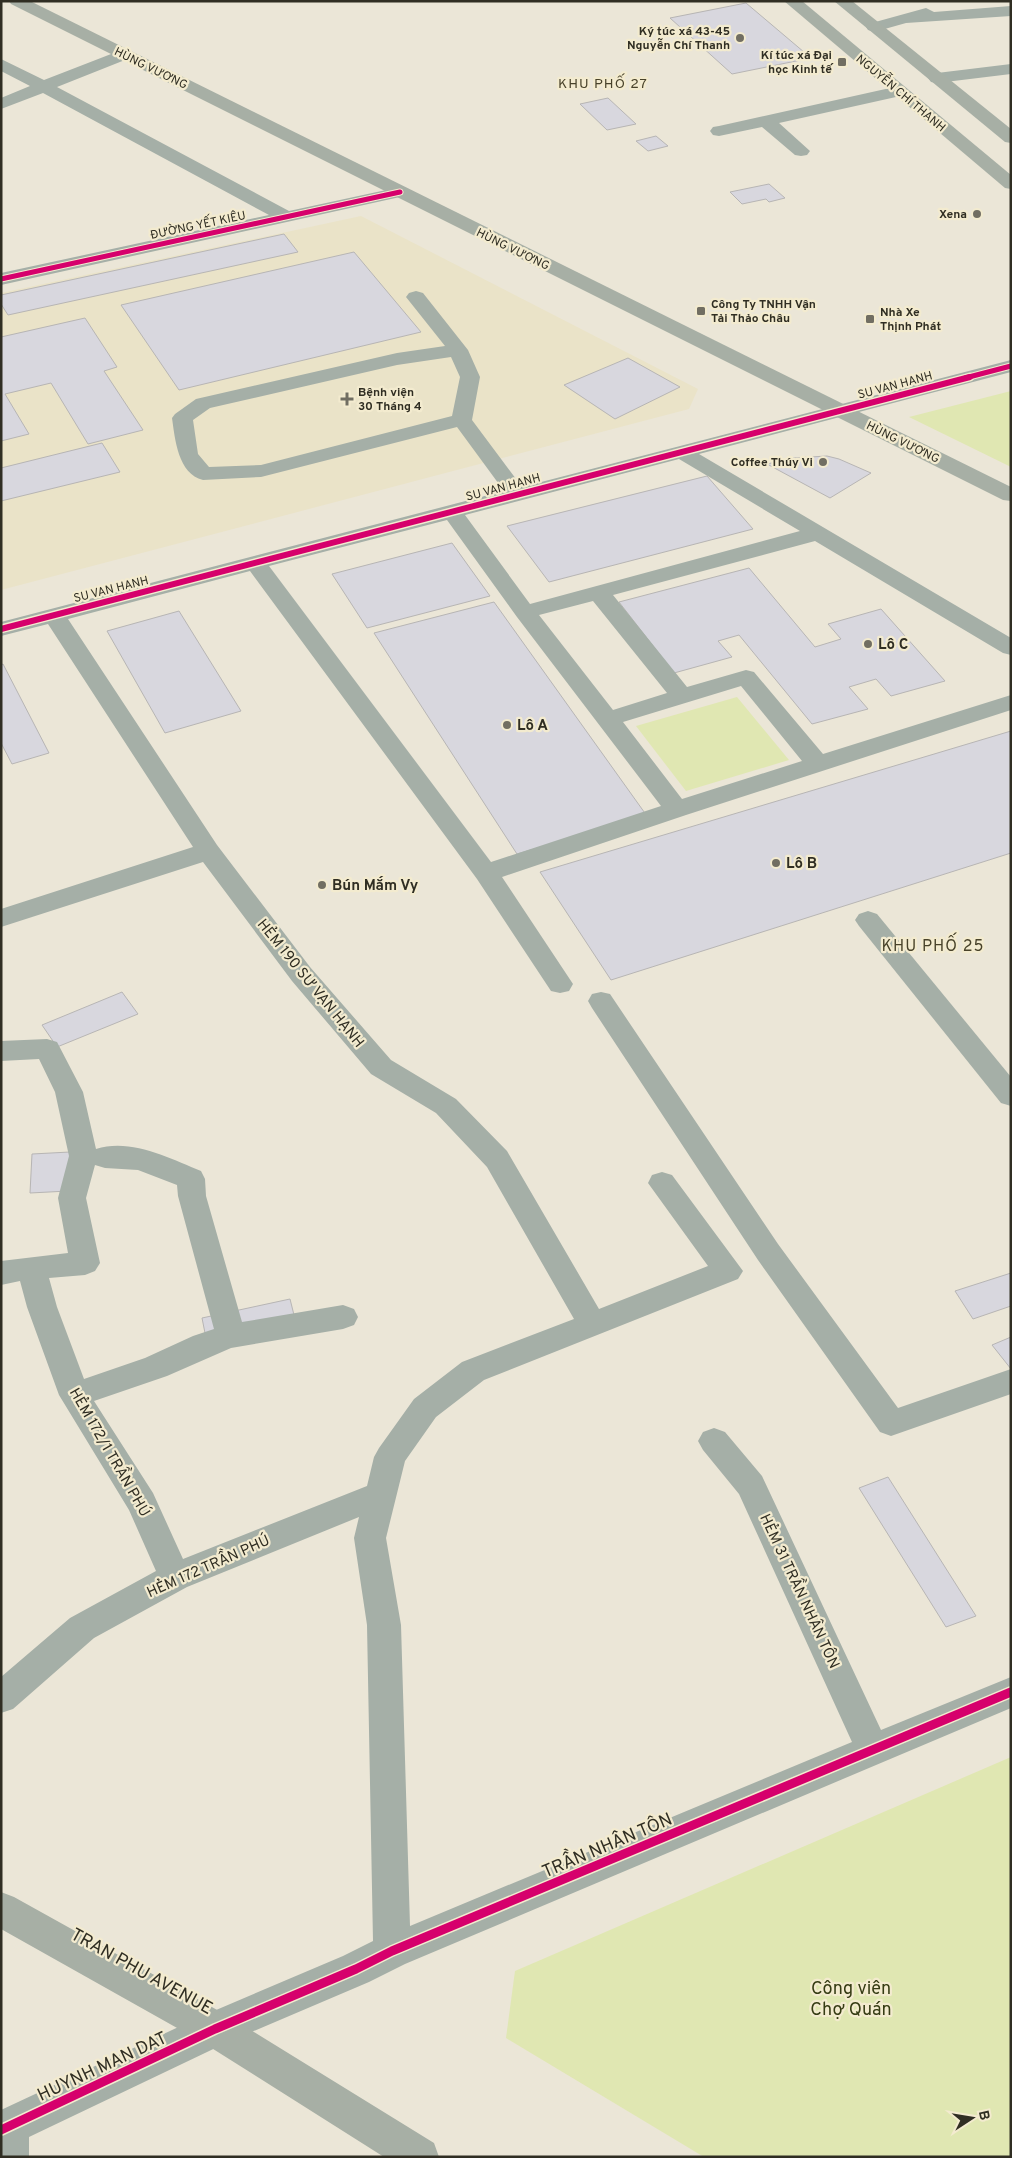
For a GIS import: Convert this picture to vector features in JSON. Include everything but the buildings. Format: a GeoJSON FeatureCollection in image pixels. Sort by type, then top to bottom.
{"type":"FeatureCollection","features":[{"type":"Feature","properties":{"kind":"main road","name":"HÙNG VƯƠNG"},"geometry":{"type":"LineString","coordinates":[[17,1],[1011,495]]}},
{"type":"Feature","properties":{"kind":"main road","name":"NGUYỄN CHÍ THANH"},"geometry":{"type":"LineString","coordinates":[[792,1],[1011,184]]}},
{"type":"Feature","properties":{"kind":"main road"},"geometry":{"type":"LineString","coordinates":[[842,1],[1011,138]]}},
{"type":"Feature","properties":{"kind":"main road","name":"TRAN PHU AVENUE"},"geometry":{"type":"LineString","coordinates":[[1,1909],[215,2029],[420,2157]]}},
{"type":"Feature","properties":{"kind":"street"},"geometry":{"type":"LineString","coordinates":[[874,27],[908,19],[962,1]]}},
{"type":"Feature","properties":{"kind":"street"},"geometry":{"type":"LineString","coordinates":[[908,19],[1011,11]]}},
{"type":"Feature","properties":{"kind":"street"},"geometry":{"type":"LineString","coordinates":[[1,104],[124,54]]}},
{"type":"Feature","properties":{"kind":"street"},"geometry":{"type":"LineString","coordinates":[[1,64],[287,217]]}},
{"type":"Feature","properties":{"kind":"street"},"geometry":{"type":"LineString","coordinates":[[937,78],[1011,69]]}},
{"type":"Feature","properties":{"kind":"street"},"geometry":{"type":"LineString","coordinates":[[719,131],[899,91]]}},
{"type":"Feature","properties":{"kind":"street"},"geometry":{"type":"LineString","coordinates":[[766,121],[801,151]]}},
{"type":"Feature","properties":{"kind":"street","name":"ĐƯỜNG YẾT KIÊU"},"geometry":{"type":"LineString","coordinates":[[1,279],[400,192]]}},
{"type":"Feature","properties":{"kind":"street"},"geometry":{"type":"LineString","coordinates":[[416,297],[458,350],[470,377],[462,420],[518,494]]}},
{"type":"Feature","properties":{"kind":"street"},"geometry":{"type":"LineString","coordinates":[[458,350],[397,359],[203,403],[182,418],[188,454],[203,474],[261,471],[462,420]]}},
{"type":"Feature","properties":{"kind":"street","name":"SU VAN HANH"},"geometry":{"type":"LineString","coordinates":[[1,629],[1011,366]]}},
{"type":"Feature","properties":{"kind":"street"},"geometry":{"type":"LineString","coordinates":[[682,452],[1011,648]]}},
{"type":"Feature","properties":{"kind":"street"},"geometry":{"type":"LineString","coordinates":[[452,512],[525,612],[677,809]]}},
{"type":"Feature","properties":{"kind":"street"},"geometry":{"type":"LineString","coordinates":[[525,612],[819,533]]}},
{"type":"Feature","properties":{"kind":"street"},"geometry":{"type":"LineString","coordinates":[[256,563],[486,873],[560,984]]}},
{"type":"Feature","properties":{"kind":"street"},"geometry":{"type":"LineString","coordinates":[[598,592],[683,696]]}},
{"type":"Feature","properties":{"kind":"street","name":"HẺM 190 SƯ VẠN HẠNH"},"geometry":{"type":"LineString","coordinates":[[54,615],[208,851],[301,974],[381,1068],[446,1106],[497,1159],[592,1324]]}},
{"type":"Feature","properties":{"kind":"street"},"geometry":{"type":"LineString","coordinates":[[608,719],[746,677],[818,764]]}},
{"type":"Feature","properties":{"kind":"street"},"geometry":{"type":"LineString","coordinates":[[486,873],[677,809],[1011,702]]}},
{"type":"Feature","properties":{"kind":"street"},"geometry":{"type":"LineString","coordinates":[[1,918],[208,851]]}},
{"type":"Feature","properties":{"kind":"street"},"geometry":{"type":"LineString","coordinates":[[868,920],[1011,1096]]}},
{"type":"Feature","properties":{"kind":"street"},"geometry":{"type":"LineString","coordinates":[[601,1001],[768,1252],[891,1423],[1011,1381]]}},
{"type":"Feature","properties":{"kind":"street"},"geometry":{"type":"LineString","coordinates":[[1,1050],[47,1050],[69,1092],[83,1156],[72,1198],[85,1264],[31,1268],[1,1273]]}},
{"type":"Feature","properties":{"kind":"street"},"geometry":{"type":"LineString","coordinates":[[105,1157],[141,1159],[191,1180],[192,1196],[231,1336]]}},
{"type":"Feature","properties":{"kind":"street"},"geometry":{"type":"LineString","coordinates":[[392,1951],[384,1624],[370,1538],[390,1457],[425,1408],[473,1371],[728,1271],[662,1183]]}},
{"type":"Feature","properties":{"kind":"street","name":"HẺM 172/1 TRẦN PHÚ"},"geometry":{"type":"LineString","coordinates":[[31,1268],[42,1307],[74,1395],[142,1503],[175,1577]]}},
{"type":"Feature","properties":{"kind":"street"},"geometry":{"type":"LineString","coordinates":[[74,1395],[156,1367],[204,1344],[231,1336],[343,1317]]}},
{"type":"Feature","properties":{"kind":"street","name":"HẺM 31 TRẦN NHÂN TÔN"},"geometry":{"type":"LineString","coordinates":[[714,1440],[751,1485],[873,1750]]}},
{"type":"Feature","properties":{"kind":"street","name":"HẺM 172 TRẦN PHÚ"},"geometry":{"type":"LineString","coordinates":[[1,1698],[82,1628],[175,1577],[381,1494]]}},
{"type":"Feature","properties":{"kind":"street","name":"TRẦN NHÂN TÔN"},"geometry":{"type":"LineString","coordinates":[[215,2029],[356,1969],[392,1951],[1011,1692]]}},
{"type":"Feature","properties":{"kind":"street","name":"HUYNH MAN DAT"},"geometry":{"type":"LineString","coordinates":[[7,2138],[215,2029]]}},
{"type":"Feature","properties":{"kind":"shaded area","name":"Bệnh viện 30 Tháng 4"},"geometry":{"type":"Polygon","coordinates":[[[361,216],[698,389],[689,409],[1,590],[1,293],[361,216]]]}},
{"type":"Feature","properties":{"kind":"green space"},"geometry":{"type":"Polygon","coordinates":[[[1011,391],[1011,467],[909,417],[1011,391]]]}},
{"type":"Feature","properties":{"kind":"green space"},"geometry":{"type":"Polygon","coordinates":[[[737,697],[789,760],[686,791],[636,726],[737,697]]]}},
{"type":"Feature","properties":{"kind":"green space","name":"Công viên Chợ Quán"},"geometry":{"type":"Polygon","coordinates":[[[1011,1757],[1011,2157],[704,2157],[506,2038],[515,1971],[1011,1757]]]}},
{"type":"Feature","properties":{"kind":"cycle path"},"geometry":{"type":"LineString","coordinates":[[1,279],[400,192]]}},
{"type":"Feature","properties":{"kind":"cycle path"},"geometry":{"type":"LineString","coordinates":[[1,629],[1011,366]]}},
{"type":"Feature","properties":{"kind":"cycle path"},"geometry":{"type":"LineString","coordinates":[[1,2130],[215,2029],[356,1969],[392,1951],[1011,1692]]}},
{"type":"Feature","properties":{"kind":"place","name":"Ký túc xá 43-45 Nguyễn Chí Thanh"},"geometry":{"type":"Point","coordinates":[740,38]}},
{"type":"Feature","properties":{"kind":"place","name":"Kí túc xá Đại học Kinh tế"},"geometry":{"type":"Point","coordinates":[842,62]}},
{"type":"Feature","properties":{"kind":"place","name":"Xena"},"geometry":{"type":"Point","coordinates":[977,214]}},
{"type":"Feature","properties":{"kind":"place","name":"Công Ty TNHH Vận Tải Thảo Châu"},"geometry":{"type":"Point","coordinates":[701,311]}},
{"type":"Feature","properties":{"kind":"place","name":"Nhà Xe Thịnh Phát"},"geometry":{"type":"Point","coordinates":[870,319]}},
{"type":"Feature","properties":{"kind":"place","name":"Bệnh viện 30 Tháng 4"},"geometry":{"type":"Point","coordinates":[347,399]}},
{"type":"Feature","properties":{"kind":"place","name":"Coffee Thúy Vi"},"geometry":{"type":"Point","coordinates":[823,462]}},
{"type":"Feature","properties":{"kind":"place","name":"Lô C"},"geometry":{"type":"Point","coordinates":[868,644]}},
{"type":"Feature","properties":{"kind":"place","name":"Lô A"},"geometry":{"type":"Point","coordinates":[507,725]}},
{"type":"Feature","properties":{"kind":"place","name":"Lô B"},"geometry":{"type":"Point","coordinates":[776,863]}},
{"type":"Feature","properties":{"kind":"place","name":"Bún Mắm Vy"},"geometry":{"type":"Point","coordinates":[322,885]}},
{"type":"Feature","properties":{"kind":"district","name":"KHU PHỐ 27"},"geometry":{"type":"Point","coordinates":[603,83]}},
{"type":"Feature","properties":{"kind":"district","name":"KHU PHỐ 25"},"geometry":{"type":"Point","coordinates":[933,945]}}]}
